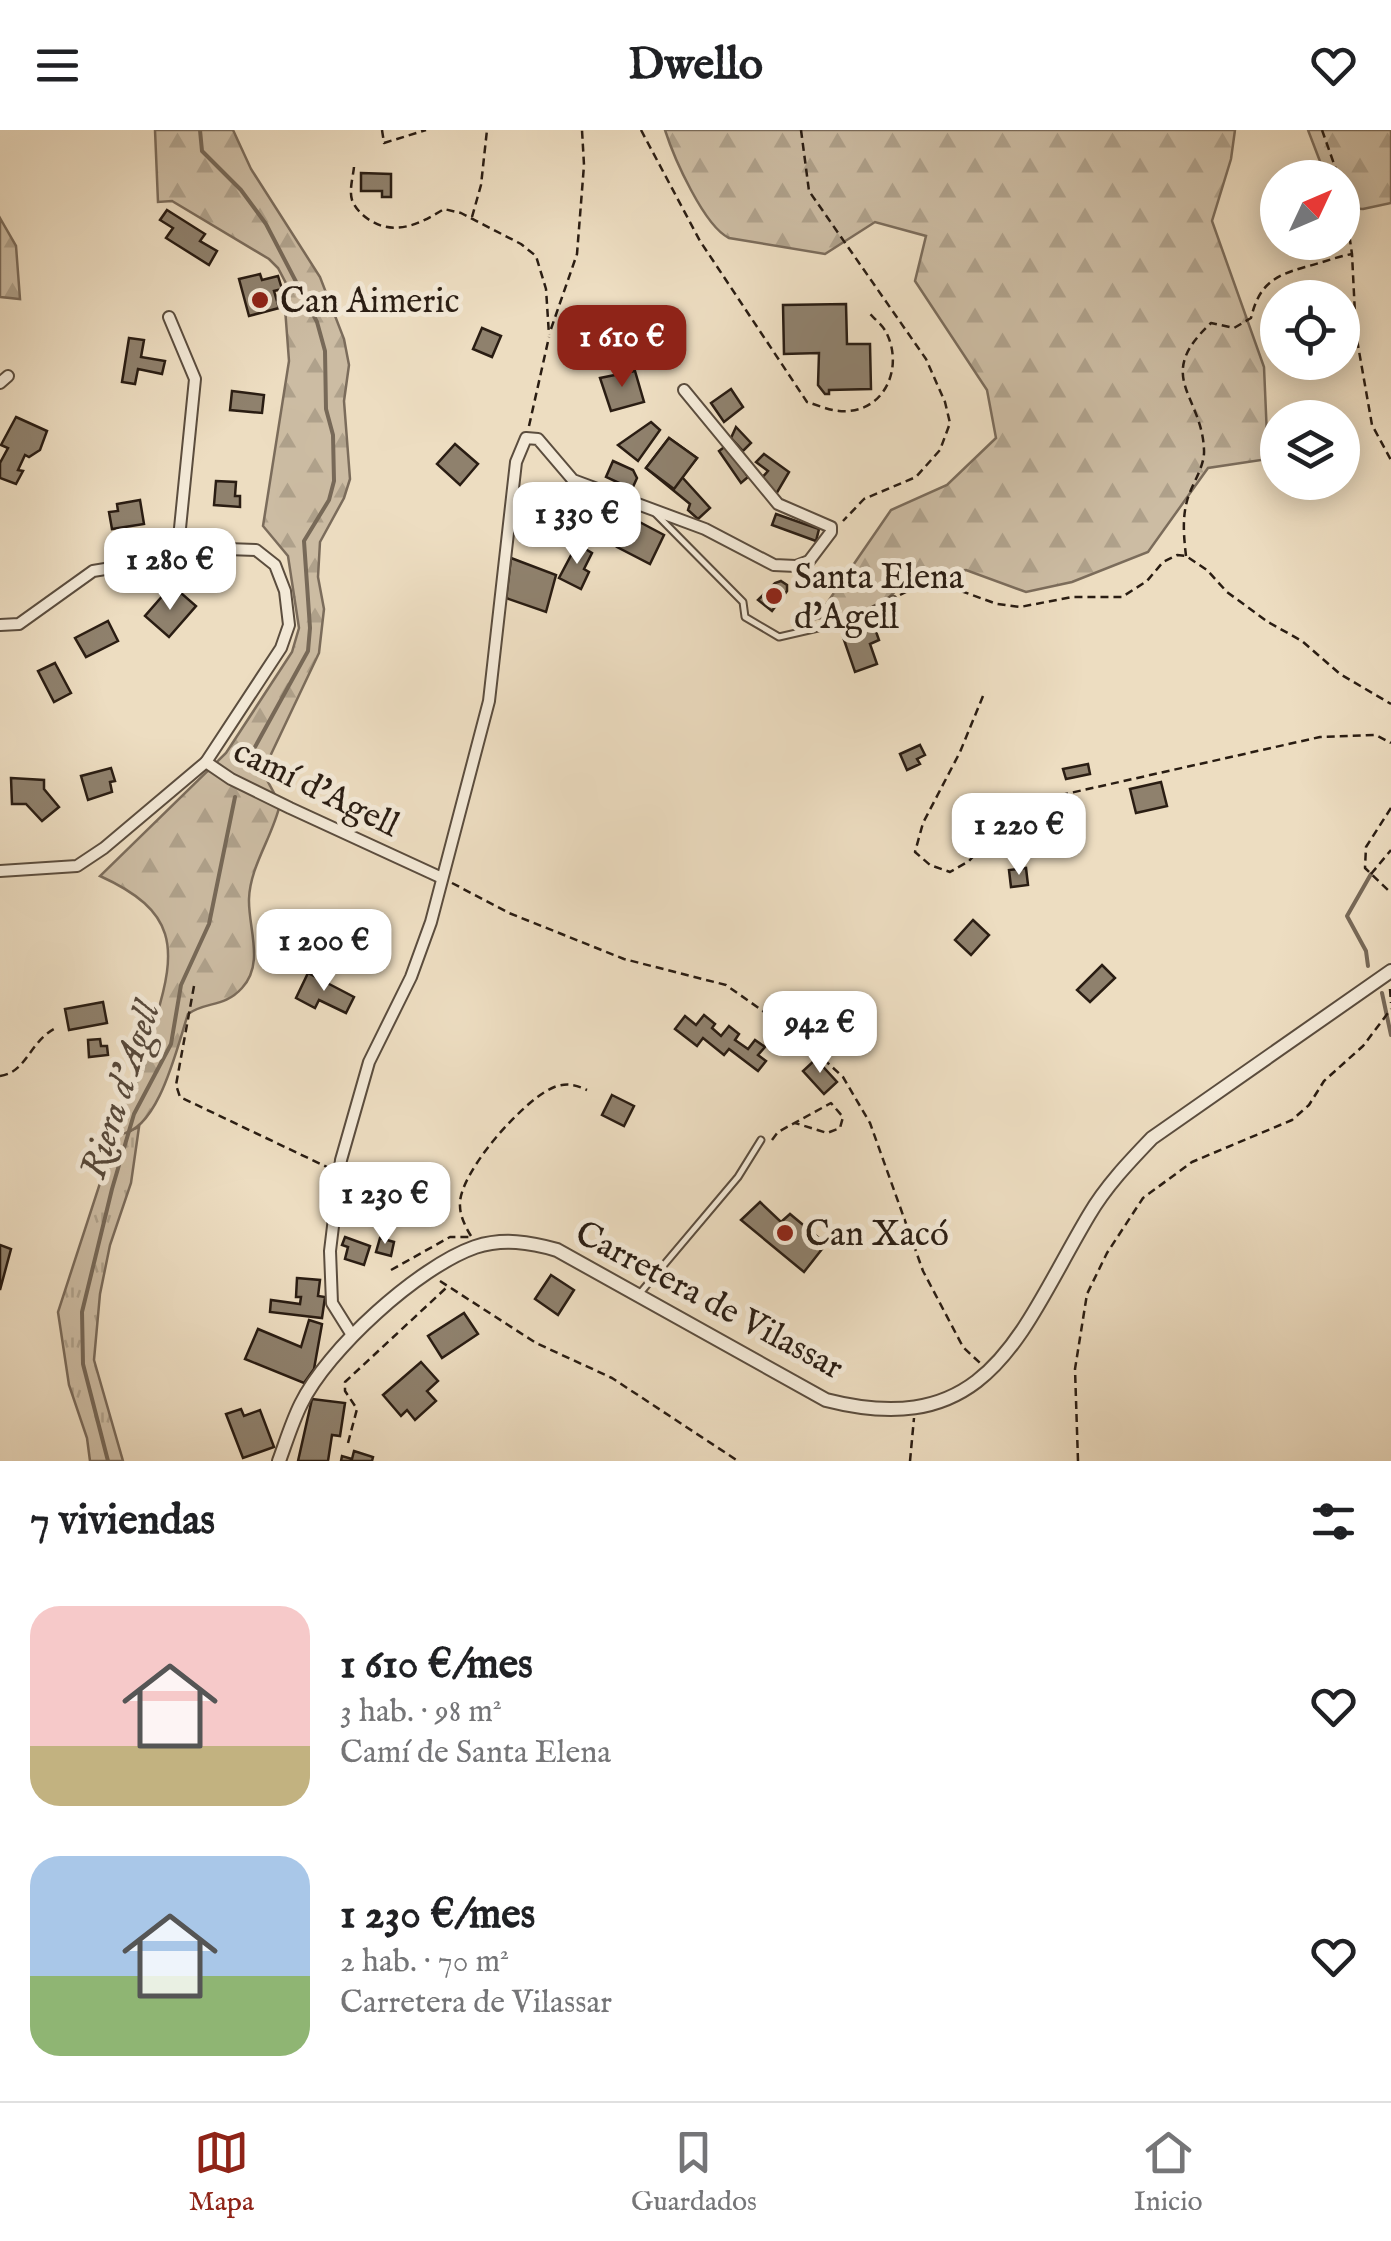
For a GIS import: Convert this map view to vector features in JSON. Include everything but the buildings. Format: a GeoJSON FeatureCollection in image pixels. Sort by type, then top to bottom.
{"type":"FeatureCollection","features":[{"type":"Feature","properties":{"kind":"street"},"geometry":{"type":"LineString","coordinates":[[169,317],[195,379],[177,558]]}},
{"type":"Feature","properties":{"kind":"street"},"geometry":{"type":"LineString","coordinates":[[352,1335],[332,1303],[330,1251],[340,1173],[369,1062],[411,977],[431,922],[489,701],[516,462],[526,438],[538,439],[574,480],[705,529],[774,565],[808,562],[831,532],[831,527],[778,504],[684,390]]}},
{"type":"Feature","properties":{"kind":"street","name":"camí d'Agell"},"geometry":{"type":"LineString","coordinates":[[0,625],[20,624],[93,571],[228,549],[256,550],[275,566],[285,591],[289,625],[282,648],[206,762],[231,779],[442,878]]}},
{"type":"Feature","properties":{"kind":"street"},"geometry":{"type":"LineString","coordinates":[[0,871],[77,866],[206,762]]}},
{"type":"Feature","properties":{"kind":"street","name":"Carretera de Vilassar"},"geometry":{"type":"LineString","coordinates":[[279,1461],[302,1402],[352,1335],[428,1273],[474,1242],[531,1242],[557,1250],[826,1400],[889,1410],[915,1408],[949,1398],[988,1372],[1018,1340],[1091,1211],[1152,1138],[1391,971]]}},
{"type":"Feature","properties":{"kind":"lane"},"geometry":{"type":"LineString","coordinates":[[654,512],[744,602],[744,617],[779,638],[857,619],[894,599]]}},
{"type":"Feature","properties":{"kind":"lane"},"geometry":{"type":"LineString","coordinates":[[640,1295],[738,1176],[760,1140]]}},
{"type":"Feature","properties":{"kind":"path"},"geometry":{"type":"LineString","coordinates":[[382,130],[384,142],[426,130]]}},
{"type":"Feature","properties":{"kind":"path"},"geometry":{"type":"LineString","coordinates":[[471,218],[481,185],[487,130]]}},
{"type":"Feature","properties":{"kind":"path"},"geometry":{"type":"LineString","coordinates":[[526,438],[549,335],[576,254],[584,165],[582,130]]}},
{"type":"Feature","properties":{"kind":"path"},"geometry":{"type":"LineString","coordinates":[[641,130],[700,241],[807,402],[841,411],[866,406],[884,393],[894,377],[893,362],[886,332],[870,314]]}},
{"type":"Feature","properties":{"kind":"path"},"geometry":{"type":"LineString","coordinates":[[801,130],[808,191],[926,359],[946,402],[950,423],[940,450],[916,476],[864,499],[831,532]]}},
{"type":"Feature","properties":{"kind":"path"},"geometry":{"type":"LineString","coordinates":[[1322,130],[1333,160]]}},
{"type":"Feature","properties":{"kind":"path"},"geometry":{"type":"LineString","coordinates":[[354,167],[350,197],[358,212],[377,225],[414,226],[444,208],[521,244],[536,256],[546,290],[549,335]]}},
{"type":"Feature","properties":{"kind":"path"},"geometry":{"type":"LineString","coordinates":[[1186,556],[1183,522],[1205,452],[1183,388],[1184,361],[1193,340],[1212,323],[1234,328],[1251,318],[1256,300],[1269,280],[1286,271],[1329,260]]}},
{"type":"Feature","properties":{"kind":"path"},"geometry":{"type":"LineString","coordinates":[[1352,260],[1356,334],[1372,425],[1391,460]]}},
{"type":"Feature","properties":{"kind":"path"},"geometry":{"type":"LineString","coordinates":[[894,599],[918,586],[936,582],[997,604],[1020,607],[1072,597],[1122,597],[1147,581],[1163,562],[1177,555],[1186,556],[1207,570],[1227,592],[1302,641],[1340,674],[1391,704]]}},
{"type":"Feature","properties":{"kind":"path"},"geometry":{"type":"LineString","coordinates":[[983,696],[960,752],[923,822],[915,852],[930,865],[950,872],[970,861],[1022,804],[1320,737],[1376,735],[1391,744]]}},
{"type":"Feature","properties":{"kind":"path"},"geometry":{"type":"LineString","coordinates":[[1391,808],[1366,847],[1366,868],[1391,893]]}},
{"type":"Feature","properties":{"kind":"path"},"geometry":{"type":"LineString","coordinates":[[1371,874],[1391,850]]}},
{"type":"Feature","properties":{"kind":"path"},"geometry":{"type":"LineString","coordinates":[[442,878],[509,913],[624,959],[726,985],[808,1045],[843,1077],[870,1123],[923,1271],[963,1348],[988,1372]]}},
{"type":"Feature","properties":{"kind":"path"},"geometry":{"type":"LineString","coordinates":[[194,986],[176,1084],[180,1096],[340,1173]]}},
{"type":"Feature","properties":{"kind":"path"},"geometry":{"type":"LineString","coordinates":[[1078,1461],[1075,1369],[1087,1294],[1107,1253],[1143,1198],[1192,1162],[1292,1120],[1309,1105],[1324,1081],[1363,1046],[1391,1009]]}},
{"type":"Feature","properties":{"kind":"path"},"geometry":{"type":"LineString","coordinates":[[0,1076],[22,1065],[43,1034],[58,1027]]}},
{"type":"Feature","properties":{"kind":"path"},"geometry":{"type":"LineString","coordinates":[[474,1242],[460,1206],[463,1186],[474,1164],[528,1106],[554,1087],[574,1084],[587,1090]]}},
{"type":"Feature","properties":{"kind":"path"},"geometry":{"type":"LineString","coordinates":[[770,1142],[778,1132],[831,1103],[844,1118],[840,1128],[827,1133],[795,1123]]}},
{"type":"Feature","properties":{"kind":"path"},"geometry":{"type":"LineString","coordinates":[[391,1270],[450,1237],[466,1234],[474,1242]]}},
{"type":"Feature","properties":{"kind":"path"},"geometry":{"type":"LineString","coordinates":[[428,1273],[536,1343],[612,1378],[738,1461]]}},
{"type":"Feature","properties":{"kind":"path"},"geometry":{"type":"LineString","coordinates":[[348,1443],[357,1409],[345,1392],[345,1382],[448,1286]]}},
{"type":"Feature","properties":{"kind":"path"},"geometry":{"type":"LineString","coordinates":[[910,1461],[915,1408]]}},
{"type":"Feature","properties":{"kind":"green space"},"geometry":{"type":"Polygon","coordinates":[[[155,130],[233,130],[251,169],[320,277],[344,339],[349,365],[344,401],[350,479],[320,542],[318,577],[324,609],[319,653],[265,767],[267,780],[280,804],[250,887],[253,968],[235,994],[188,1014],[156,1103],[134,1129],[121,1134],[117,1131],[119,1116],[145,1061],[167,972],[168,952],[165,934],[144,903],[100,876],[226,753],[292,652],[299,628],[288,556],[263,526],[289,361],[285,308],[290,291],[269,259],[172,201],[158,202],[155,130]]]}},
{"type":"Feature","properties":{"kind":"green space"},"geometry":{"type":"Polygon","coordinates":[[[665,130],[1235,130],[1231,159],[1212,221],[1260,356],[1265,400],[1260,400],[1260,460],[1208,468],[1148,552],[1072,582],[1026,592],[966,570],[912,575],[877,609],[816,619],[891,510],[947,485],[996,438],[987,390],[915,281],[926,236],[875,222],[825,254],[729,238],[700,206],[665,130]]]}},
{"type":"Feature","properties":{"kind":"green space"},"geometry":{"type":"Polygon","coordinates":[[[1308,130],[1391,130],[1391,203],[1360,209],[1360,160],[1319,160],[1308,130]]]}},
{"type":"Feature","properties":{"kind":"green space"},"geometry":{"type":"Polygon","coordinates":[[[0,218],[16,246],[20,299],[0,297],[0,218]]]}},
{"type":"Feature","properties":{"kind":"green space"},"geometry":{"type":"Polygon","coordinates":[[[139,1127],[131,1183],[110,1245],[100,1294],[94,1360],[123,1461],[90,1461],[87,1438],[69,1385],[58,1312],[117,1131],[121,1134],[139,1127]]]}},
{"type":"Feature","properties":{"kind":"waterway","name":"Riera d'Agell"},"geometry":{"type":"LineString","coordinates":[[200,130],[202,151],[241,190],[266,224],[317,322],[325,351],[326,409],[333,435],[334,481],[329,500],[304,541],[308,651],[250,756]]}},
{"type":"Feature","properties":{"kind":"waterway","name":"Riera d'Agell"},"geometry":{"type":"LineString","coordinates":[[108,1461],[83,1364],[82,1312],[134,1114],[171,1044],[181,985],[209,924],[235,797]]}},
{"type":"Feature","properties":{"kind":"waterway"},"geometry":{"type":"LineString","coordinates":[[1368,966],[1366,951],[1347,916],[1371,874]]}},
{"type":"Feature","properties":{"kind":"waterway"},"geometry":{"type":"LineString","coordinates":[[1382,993],[1391,1035]]}},
{"type":"Feature","properties":{"kind":"place","name":"Can Aimeric"},"geometry":{"type":"Point","coordinates":[260,300]}},
{"type":"Feature","properties":{"kind":"place","name":"Santa Elena d'Agell"},"geometry":{"type":"Point","coordinates":[774,596]}},
{"type":"Feature","properties":{"kind":"place","name":"Can Xacó"},"geometry":{"type":"Point","coordinates":[785,1233]}}]}
